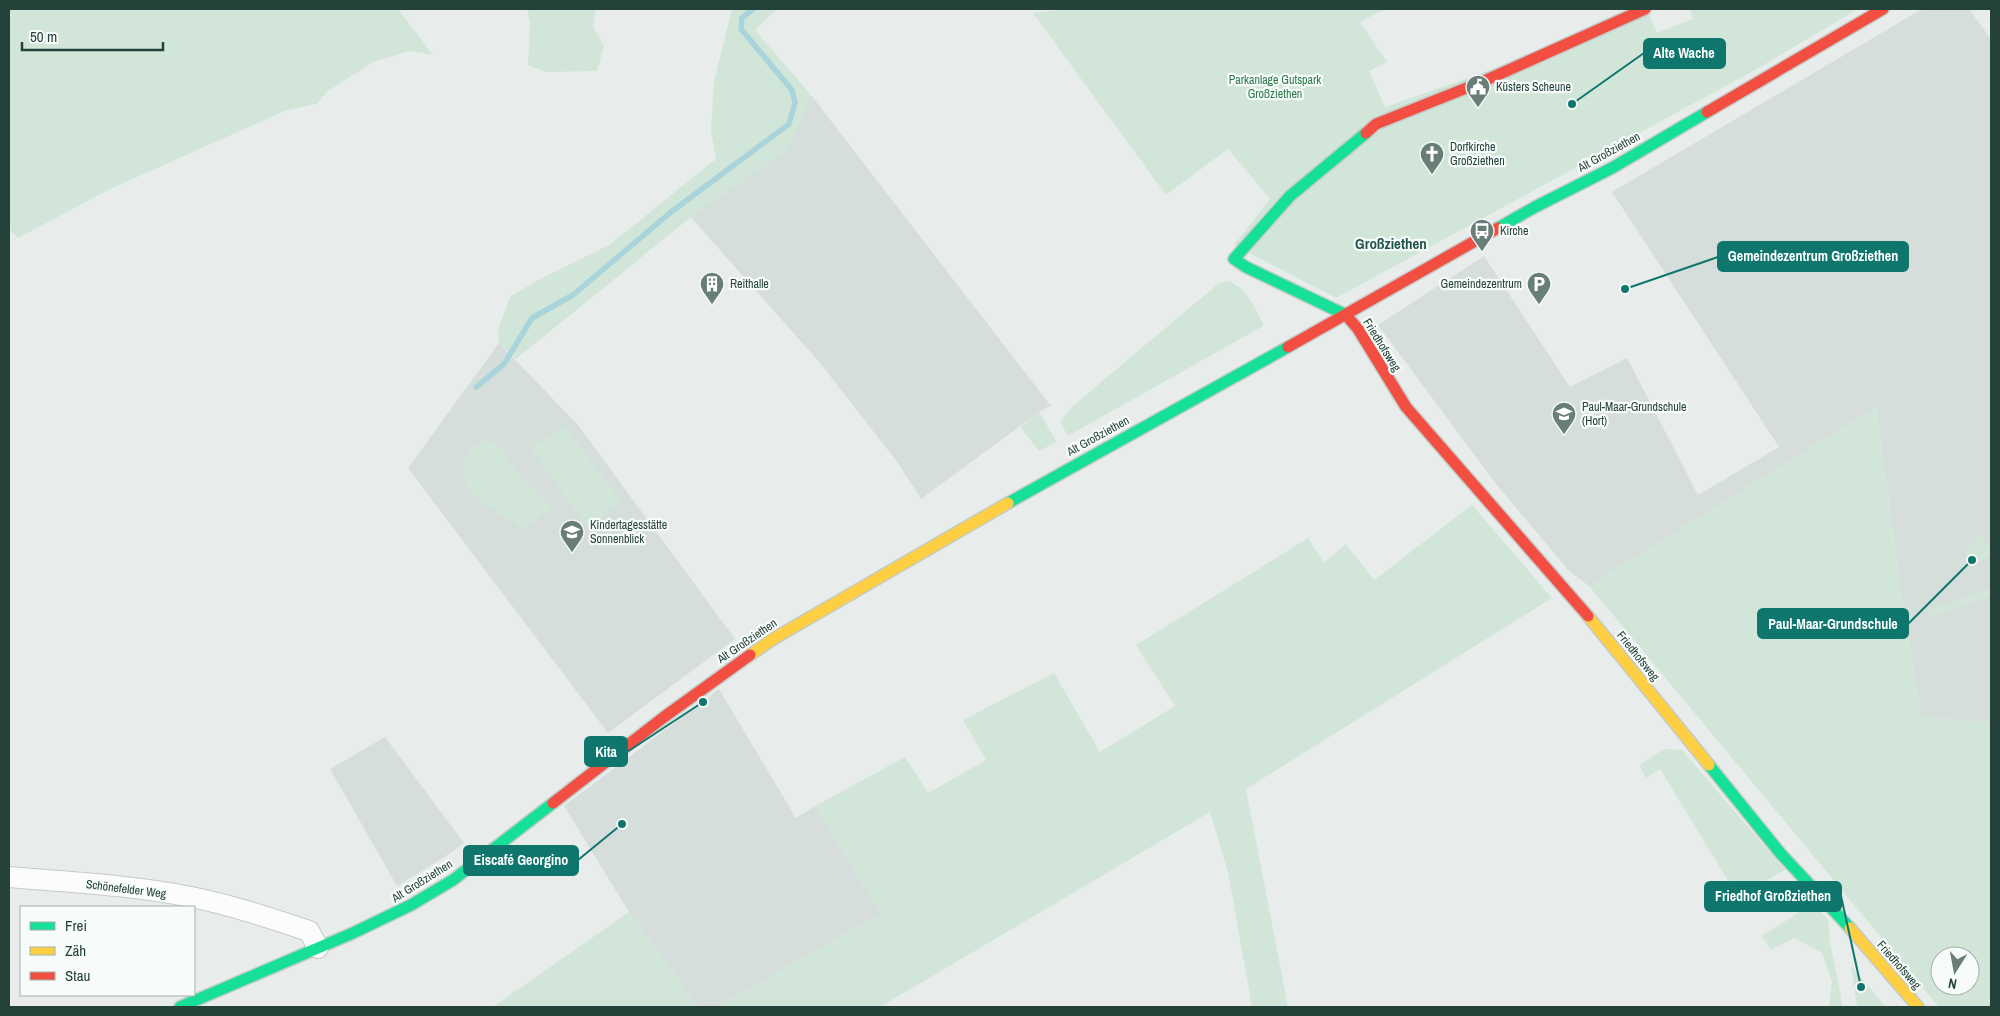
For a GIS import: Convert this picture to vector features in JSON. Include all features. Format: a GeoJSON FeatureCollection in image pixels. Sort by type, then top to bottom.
{"type":"FeatureCollection","features":[{"type":"Feature","properties":{"kind":"street"},"geometry":{"type":"LineString","coordinates":[[1346,315],[1255,272],[1234,259],[1290,196],[1376,124],[1484,81],[1645,9]]}},
{"type":"Feature","properties":{"kind":"street","name":"Alt Großziethen"},"geometry":{"type":"LineString","coordinates":[[180,1007],[405,909],[453,880],[664,717],[773,639],[1075,464],[1536,208],[1612,168],[1883,9]]}},
{"type":"Feature","properties":{"kind":"street","name":"Friedhofsweg"},"geometry":{"type":"LineString","coordinates":[[1346,315],[1358,329],[1406,407],[1607,638],[1781,854],[1848,926],[1918,1007]]}},
{"type":"Feature","properties":{"kind":"street","name":"Schönefelder Weg"},"geometry":{"type":"LineString","coordinates":[[9,877],[97,884],[191,897],[263,916],[308,931],[318,948]]}},
{"type":"Feature","properties":{"kind":"shaded area"},"geometry":{"type":"Polygon","coordinates":[[[1922,9],[1969,9],[1991,39],[1991,723],[1921,717],[1903,608],[1876,407],[1589,586],[1569,571],[1496,484],[1378,325],[1484,256],[1570,387],[1627,358],[1698,495],[1779,447],[1612,192],[1922,9]]]}},
{"type":"Feature","properties":{"kind":"shaded area"},"geometry":{"type":"Polygon","coordinates":[[[811,95],[1051,406],[1039,412],[921,499],[898,463],[820,363],[680,205],[795,103],[811,95]]]}},
{"type":"Feature","properties":{"kind":"shaded area","name":"Kindertagesstätte Sonnenblick"},"geometry":{"type":"Polygon","coordinates":[[[499,343],[578,425],[735,639],[608,733],[408,468],[499,343]]]}},
{"type":"Feature","properties":{"kind":"shaded area"},"geometry":{"type":"Polygon","coordinates":[[[719,689],[796,818],[815,806],[881,913],[718,1007],[698,1007],[629,912],[564,806],[719,689]]]}},
{"type":"Feature","properties":{"kind":"shaded area"},"geometry":{"type":"Polygon","coordinates":[[[385,737],[464,843],[397,886],[330,769],[385,737]]]}},
{"type":"Feature","properties":{"kind":"green space"},"geometry":{"type":"Polygon","coordinates":[[[9,9],[398,9],[433,55],[410,51],[375,61],[328,91],[317,104],[287,110],[108,190],[18,238],[9,229],[9,9]]]}},
{"type":"Feature","properties":{"kind":"green space"},"geometry":{"type":"Polygon","coordinates":[[[527,9],[596,9],[593,27],[604,46],[597,71],[545,72],[528,65],[530,23],[527,9]]]}},
{"type":"Feature","properties":{"kind":"green space"},"geometry":{"type":"Polygon","coordinates":[[[732,9],[777,9],[755,30],[811,95],[789,149],[691,217],[516,359],[499,343],[498,329],[510,297],[536,281],[609,245],[716,159],[711,131],[714,81],[732,9]]]}},
{"type":"Feature","properties":{"kind":"green space","name":"Parkanlage Gutspark Großziethen"},"geometry":{"type":"Polygon","coordinates":[[[1067,9],[1385,9],[1360,22],[1387,62],[1369,71],[1385,107],[1649,15],[1657,33],[1693,19],[1690,9],[1858,9],[1757,69],[1336,298],[1234,245],[1270,199],[1228,149],[1166,195],[1033,13],[1067,9]]]}},
{"type":"Feature","properties":{"kind":"green space"},"geometry":{"type":"Polygon","coordinates":[[[1227,281],[1245,292],[1263,326],[1068,436],[1060,422],[1074,405],[1219,283],[1227,281]]]}},
{"type":"Feature","properties":{"kind":"green space"},"geometry":{"type":"Polygon","coordinates":[[[1876,407],[1903,608],[1921,717],[1991,723],[1991,1007],[1939,1007],[1589,586],[1876,407]]]}},
{"type":"Feature","properties":{"kind":"green space"},"geometry":{"type":"Polygon","coordinates":[[[1039,412],[1057,442],[1039,451],[1020,427],[1039,412]]]}},
{"type":"Feature","properties":{"kind":"green space"},"geometry":{"type":"Polygon","coordinates":[[[564,425],[621,502],[587,526],[531,449],[564,425]]]}},
{"type":"Feature","properties":{"kind":"green space"},"geometry":{"type":"Polygon","coordinates":[[[482,441],[490,441],[498,446],[519,474],[552,507],[522,531],[514,523],[485,505],[469,490],[465,480],[464,468],[467,455],[474,446],[482,441]]]}},
{"type":"Feature","properties":{"kind":"green space"},"geometry":{"type":"Polygon","coordinates":[[[1472,505],[1552,598],[1246,789],[1288,1007],[1252,1007],[1228,872],[1210,812],[880,1007],[718,1007],[881,913],[815,806],[905,757],[928,793],[986,760],[963,720],[1054,673],[1100,752],[1175,706],[1136,645],[1308,538],[1324,563],[1346,544],[1374,580],[1472,505]]]}},
{"type":"Feature","properties":{"kind":"green space"},"geometry":{"type":"Polygon","coordinates":[[[1982,534],[1991,550],[1991,555],[1973,565],[1964,551],[1982,534]]]}},
{"type":"Feature","properties":{"kind":"green space"},"geometry":{"type":"Polygon","coordinates":[[[1991,588],[1991,596],[1931,617],[1928,610],[1991,588]]]}},
{"type":"Feature","properties":{"kind":"green space"},"geometry":{"type":"Polygon","coordinates":[[[1664,749],[1682,750],[1785,870],[1738,897],[1660,769],[1646,778],[1640,767],[1641,764],[1664,749]]]}},
{"type":"Feature","properties":{"kind":"green space"},"geometry":{"type":"Polygon","coordinates":[[[1813,903],[1828,920],[1830,942],[1842,1007],[1829,1007],[1832,982],[1822,953],[1794,938],[1771,950],[1762,936],[1813,903]]]}},
{"type":"Feature","properties":{"kind":"green space"},"geometry":{"type":"Polygon","coordinates":[[[629,912],[698,1007],[493,1007],[629,912]]]}},
{"type":"Feature","properties":{"kind":"green space"},"geometry":{"type":"Polygon","coordinates":[[[1851,966],[1886,1007],[1857,1007],[1851,966]]]}},
{"type":"Feature","properties":{"kind":"waterway"},"geometry":{"type":"LineString","coordinates":[[476,387],[504,364],[532,318],[573,295],[671,212],[789,124],[795,103],[792,90],[741,29],[742,18],[753,9]]}},
{"type":"Feature","properties":{"kind":"traffic: fast"},"geometry":{"type":"LineString","coordinates":[[1498,228],[1612,168],[1707,112]]}},
{"type":"Feature","properties":{"kind":"traffic: fast"},"geometry":{"type":"LineString","coordinates":[[1346,315],[1246,267],[1234,259],[1290,196],[1366,133]]}},
{"type":"Feature","properties":{"kind":"traffic: fast"},"geometry":{"type":"LineString","coordinates":[[1008,503],[1288,347]]}},
{"type":"Feature","properties":{"kind":"traffic: fast"},"geometry":{"type":"LineString","coordinates":[[1709,765],[1781,854],[1850,928]]}},
{"type":"Feature","properties":{"kind":"traffic: fast"},"geometry":{"type":"LineString","coordinates":[[180,1007],[353,933],[411,905],[453,880],[553,803]]}},
{"type":"Feature","properties":{"kind":"traffic: slow"},"geometry":{"type":"LineString","coordinates":[[750,655],[773,639],[1008,503]]}},
{"type":"Feature","properties":{"kind":"traffic: slow"},"geometry":{"type":"LineString","coordinates":[[1588,616],[1709,765]]}},
{"type":"Feature","properties":{"kind":"traffic: slow"},"geometry":{"type":"LineString","coordinates":[[1850,928],[1918,1007]]}},
{"type":"Feature","properties":{"kind":"traffic: jam"},"geometry":{"type":"LineString","coordinates":[[1366,133],[1376,124],[1484,81],[1645,9]]}},
{"type":"Feature","properties":{"kind":"traffic: jam"},"geometry":{"type":"LineString","coordinates":[[1707,112],[1883,9]]}},
{"type":"Feature","properties":{"kind":"traffic: jam"},"geometry":{"type":"LineString","coordinates":[[1288,347],[1498,228]]}},
{"type":"Feature","properties":{"kind":"traffic: jam"},"geometry":{"type":"LineString","coordinates":[[1346,315],[1358,329],[1406,407],[1588,616]]}},
{"type":"Feature","properties":{"kind":"traffic: jam"},"geometry":{"type":"LineString","coordinates":[[553,803],[664,717],[750,655]]}},
{"type":"Feature","properties":{"kind":"place","name":"Alte Wache"},"geometry":{"type":"Point","coordinates":[1572,104]}},
{"type":"Feature","properties":{"kind":"place","name":"Küsters Scheune"},"geometry":{"type":"Point","coordinates":[1478,108]}},
{"type":"Feature","properties":{"kind":"place","name":"Dorfkirche Großziethen"},"geometry":{"type":"Point","coordinates":[1432,175]}},
{"type":"Feature","properties":{"kind":"place","name":"Kirche"},"geometry":{"type":"Point","coordinates":[1482,252]}},
{"type":"Feature","properties":{"kind":"place","name":"Gemeindezentrum Großziethen"},"geometry":{"type":"Point","coordinates":[1625,289]}},
{"type":"Feature","properties":{"kind":"place","name":"Reithalle"},"geometry":{"type":"Point","coordinates":[712,305]}},
{"type":"Feature","properties":{"kind":"place","name":"Gemeindezentrum"},"geometry":{"type":"Point","coordinates":[1539,305]}},
{"type":"Feature","properties":{"kind":"place","name":"Paul-Maar-Grundschule (Hort)"},"geometry":{"type":"Point","coordinates":[1564,435]}},
{"type":"Feature","properties":{"kind":"place","name":"Kindertagesstätte Sonnenblick"},"geometry":{"type":"Point","coordinates":[572,553]}},
{"type":"Feature","properties":{"kind":"place","name":"Paul-Maar-Grundschule"},"geometry":{"type":"Point","coordinates":[1972,560]}},
{"type":"Feature","properties":{"kind":"place","name":"Kita"},"geometry":{"type":"Point","coordinates":[703,702]}},
{"type":"Feature","properties":{"kind":"place","name":"Eiscafé Georgino"},"geometry":{"type":"Point","coordinates":[622,824]}},
{"type":"Feature","properties":{"kind":"place","name":"Friedhof Großziethen"},"geometry":{"type":"Point","coordinates":[1861,987]}},
{"type":"Feature","properties":{"kind":"district","name":"Großziethen"},"geometry":{"type":"Point","coordinates":[1391,243]}}]}
